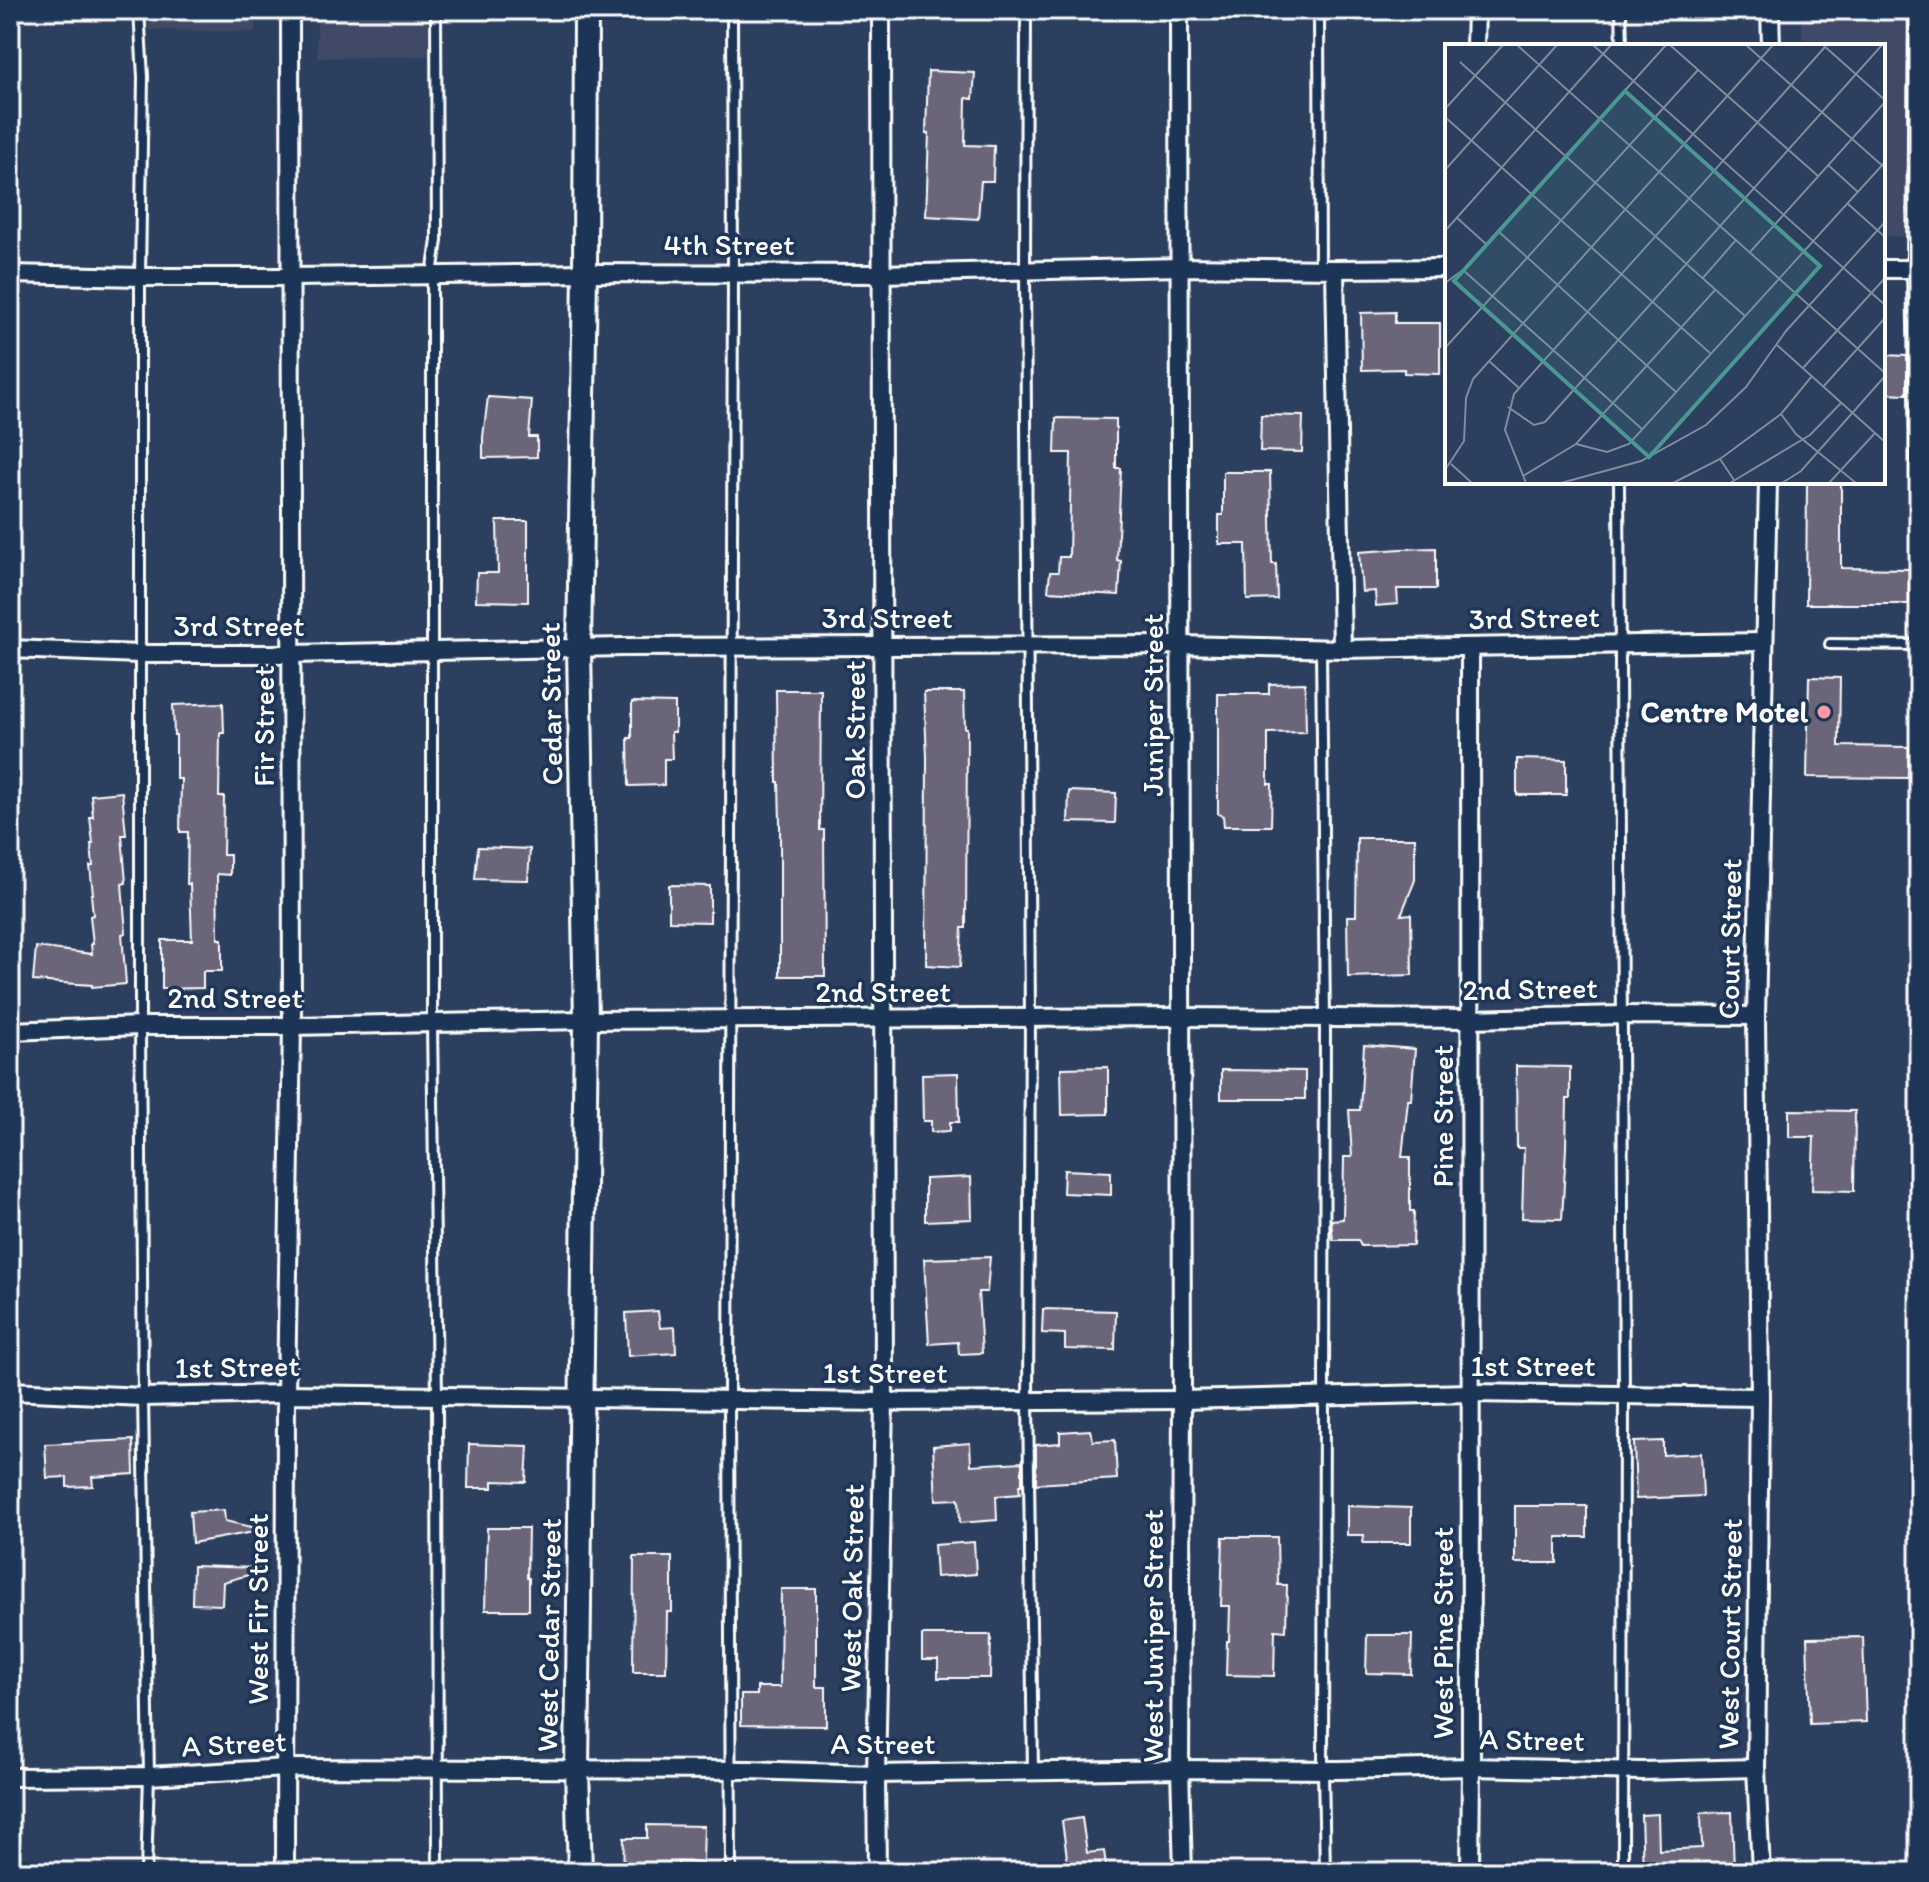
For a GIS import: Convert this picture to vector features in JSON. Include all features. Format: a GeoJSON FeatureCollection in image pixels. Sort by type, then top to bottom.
{"type":"FeatureCollection","features":[{"type":"Feature","properties":{"kind":"street","name":"Fir Street"},"geometry":{"type":"LineString","coordinates":[[286,1394],[292,1026],[290,10]]}},
{"type":"Feature","properties":{"kind":"street","name":"Cedar Street"},"geometry":{"type":"LineString","coordinates":[[581,1398],[586,1020],[579,648],[586,10]]}},
{"type":"Feature","properties":{"kind":"street","name":"Oak Street"},"geometry":{"type":"LineString","coordinates":[[881,10],[884,1402]]}},
{"type":"Feature","properties":{"kind":"street","name":"Juniper Street"},"geometry":{"type":"LineString","coordinates":[[1179,10],[1182,1400]]}},
{"type":"Feature","properties":{"kind":"street"},"geometry":{"type":"LineString","coordinates":[[1475,44],[1476,10]]}},
{"type":"Feature","properties":{"kind":"street"},"geometry":{"type":"LineString","coordinates":[[1770,10],[1771,44]]}},
{"type":"Feature","properties":{"kind":"street","name":"4th Street"},"geometry":{"type":"LineString","coordinates":[[10,274],[292,277],[585,273],[881,274],[1180,267],[1445,268]]}},
{"type":"Feature","properties":{"kind":"street"},"geometry":{"type":"LineString","coordinates":[[1327,269],[1342,649]]}},
{"type":"Feature","properties":{"kind":"street"},"geometry":{"type":"LineString","coordinates":[[1885,269],[1915,269]]}},
{"type":"Feature","properties":{"kind":"street","name":"Court Street"},"geometry":{"type":"LineString","coordinates":[[1760,1397],[1756,1016],[1768,484]]}},
{"type":"Feature","properties":{"kind":"street","name":"3rd Street"},"geometry":{"type":"LineString","coordinates":[[10,649],[140,654],[292,654],[579,648],[1181,645],[1342,649],[1763,642]]}},
{"type":"Feature","properties":{"kind":"street","name":"Pine Street"},"geometry":{"type":"LineString","coordinates":[[1470,647],[1471,1393]]}},
{"type":"Feature","properties":{"kind":"street","name":"2nd Street"},"geometry":{"type":"LineString","coordinates":[[10,1031],[140,1026],[586,1020],[1756,1016]]}},
{"type":"Feature","properties":{"kind":"street","name":"1st Street"},"geometry":{"type":"LineString","coordinates":[[10,1391],[143,1397],[286,1394],[884,1402],[1182,1400],[1471,1393],[1760,1397]]}},
{"type":"Feature","properties":{"kind":"street","name":"West Pine Street"},"geometry":{"type":"LineString","coordinates":[[1470,1872],[1471,1393]]}},
{"type":"Feature","properties":{"kind":"street","name":"West Fir Street"},"geometry":{"type":"LineString","coordinates":[[285,1872],[286,1394]]}},
{"type":"Feature","properties":{"kind":"street","name":"West Court Street"},"geometry":{"type":"LineString","coordinates":[[1760,1397],[1756,1768],[1761,1872]]}},
{"type":"Feature","properties":{"kind":"street","name":"West Cedar Street"},"geometry":{"type":"LineString","coordinates":[[580,1872],[577,1769],[581,1398]]}},
{"type":"Feature","properties":{"kind":"street","name":"West Juniper Street"},"geometry":{"type":"LineString","coordinates":[[1182,1400],[1180,1769],[1183,1872]]}},
{"type":"Feature","properties":{"kind":"street","name":"West Oak Street"},"geometry":{"type":"LineString","coordinates":[[877,1872],[876,1774],[884,1402]]}},
{"type":"Feature","properties":{"kind":"street","name":"A Street"},"geometry":{"type":"LineString","coordinates":[[10,1777],[149,1776],[286,1768],[729,1770],[876,1774],[1471,1767],[1623,1771],[1756,1768]]}},
{"type":"Feature","properties":{"kind":"lane"},"geometry":{"type":"LineString","coordinates":[[139,10],[143,77],[140,1026],[149,1776],[146,1872]]}},
{"type":"Feature","properties":{"kind":"lane"},"geometry":{"type":"LineString","coordinates":[[436,10],[437,240],[432,275],[432,1023],[438,1872]]}},
{"type":"Feature","properties":{"kind":"lane"},"geometry":{"type":"LineString","coordinates":[[731,1872],[732,10]]}},
{"type":"Feature","properties":{"kind":"lane"},"geometry":{"type":"LineString","coordinates":[[1026,10],[1030,1019],[1028,1401],[1033,1772]]}},
{"type":"Feature","properties":{"kind":"lane"},"geometry":{"type":"LineString","coordinates":[[1319,10],[1327,269]]}},
{"type":"Feature","properties":{"kind":"lane"},"geometry":{"type":"LineString","coordinates":[[1621,10],[1622,44]]}},
{"type":"Feature","properties":{"kind":"lane"},"geometry":{"type":"LineString","coordinates":[[1830,644],[1919,645],[1914,10]]}},
{"type":"Feature","properties":{"kind":"lane"},"geometry":{"type":"LineString","coordinates":[[1619,484],[1623,1872]]}},
{"type":"Feature","properties":{"kind":"lane"},"geometry":{"type":"LineString","coordinates":[[1321,649],[1325,1018],[1325,1872]]}},
{"type":"Feature","properties":{"kind":"shaded area"},"geometry":{"type":"Polygon","coordinates":[[[149,10],[255,10],[255,32],[148,30],[149,10]]]}},
{"type":"Feature","properties":{"kind":"shaded area"},"geometry":{"type":"Polygon","coordinates":[[[317,10],[428,10],[428,56],[317,58],[317,10]]]}},
{"type":"Feature","properties":{"kind":"shaded area"},"geometry":{"type":"Polygon","coordinates":[[[1802,10],[1919,10],[1919,236],[1885,237],[1885,44],[1802,44],[1802,10]]]}},
{"type":"Feature","properties":{"kind":"building"},"geometry":{"type":"Polygon","coordinates":[[[928,71],[975,73],[973,99],[966,98],[965,145],[994,146],[993,181],[981,181],[978,219],[926,216],[928,71]]]}},
{"type":"Feature","properties":{"kind":"building"},"geometry":{"type":"Polygon","coordinates":[[[1395,312],[1395,323],[1440,323],[1440,374],[1404,373],[1404,369],[1362,370],[1361,313],[1395,312]]]}},
{"type":"Feature","properties":{"kind":"building"},"geometry":{"type":"Polygon","coordinates":[[[1885,355],[1907,356],[1907,394],[1885,393],[1885,355]]]}},
{"type":"Feature","properties":{"kind":"building"},"geometry":{"type":"Polygon","coordinates":[[[488,397],[532,400],[529,437],[537,437],[537,457],[483,458],[488,397]]]}},
{"type":"Feature","properties":{"kind":"building"},"geometry":{"type":"Polygon","coordinates":[[[1261,415],[1303,416],[1302,452],[1260,451],[1261,415]]]}},
{"type":"Feature","properties":{"kind":"building"},"geometry":{"type":"Polygon","coordinates":[[[1056,418],[1116,419],[1116,468],[1121,468],[1117,560],[1121,561],[1119,595],[1048,591],[1050,572],[1058,572],[1059,557],[1069,557],[1071,453],[1055,453],[1056,418]]]}},
{"type":"Feature","properties":{"kind":"building"},"geometry":{"type":"Polygon","coordinates":[[[1223,472],[1270,472],[1272,564],[1276,564],[1277,599],[1247,600],[1246,544],[1219,544],[1223,472]]]}},
{"type":"Feature","properties":{"kind":"building"},"geometry":{"type":"Polygon","coordinates":[[[1807,484],[1841,484],[1841,568],[1909,569],[1909,604],[1806,604],[1807,484]]]}},
{"type":"Feature","properties":{"kind":"building"},"geometry":{"type":"Polygon","coordinates":[[[497,521],[528,521],[528,602],[476,601],[477,573],[498,573],[497,521]]]}},
{"type":"Feature","properties":{"kind":"building"},"geometry":{"type":"Polygon","coordinates":[[[1436,548],[1436,589],[1397,589],[1398,604],[1376,606],[1375,591],[1362,592],[1359,552],[1436,548]]]}},
{"type":"Feature","properties":{"kind":"building","name":"Centre Motel"},"geometry":{"type":"Polygon","coordinates":[[[1809,677],[1840,678],[1839,746],[1909,747],[1908,778],[1807,777],[1809,677]]]}},
{"type":"Feature","properties":{"kind":"building"},"geometry":{"type":"Polygon","coordinates":[[[1305,683],[1306,732],[1268,733],[1271,826],[1224,826],[1223,816],[1218,814],[1218,694],[1269,694],[1269,684],[1305,683]]]}},
{"type":"Feature","properties":{"kind":"building"},"geometry":{"type":"Polygon","coordinates":[[[776,690],[821,690],[820,830],[824,830],[825,976],[780,976],[776,690]]]}},
{"type":"Feature","properties":{"kind":"building"},"geometry":{"type":"Polygon","coordinates":[[[924,692],[964,692],[967,728],[966,928],[962,928],[960,967],[926,965],[927,757],[924,692]]]}},
{"type":"Feature","properties":{"kind":"building"},"geometry":{"type":"Polygon","coordinates":[[[632,702],[675,703],[675,732],[671,732],[672,759],[664,759],[664,785],[629,786],[628,738],[632,738],[632,702]]]}},
{"type":"Feature","properties":{"kind":"building"},"geometry":{"type":"Polygon","coordinates":[[[223,703],[219,797],[224,797],[223,855],[230,855],[230,875],[217,874],[222,971],[203,971],[203,988],[162,989],[162,940],[192,940],[190,884],[187,884],[188,832],[180,832],[181,779],[176,779],[173,705],[223,703]]]}},
{"type":"Feature","properties":{"kind":"building"},"geometry":{"type":"Polygon","coordinates":[[[1517,759],[1566,760],[1566,795],[1517,795],[1517,759]]]}},
{"type":"Feature","properties":{"kind":"building"},"geometry":{"type":"Polygon","coordinates":[[[1069,791],[1116,793],[1115,823],[1068,822],[1069,791]]]}},
{"type":"Feature","properties":{"kind":"building"},"geometry":{"type":"Polygon","coordinates":[[[122,792],[126,835],[122,835],[126,933],[122,934],[126,984],[92,987],[33,981],[36,947],[92,954],[91,795],[122,792]]]}},
{"type":"Feature","properties":{"kind":"building"},"geometry":{"type":"Polygon","coordinates":[[[1357,838],[1415,838],[1415,880],[1401,915],[1411,914],[1412,975],[1348,977],[1347,916],[1356,916],[1357,838]]]}},
{"type":"Feature","properties":{"kind":"building"},"geometry":{"type":"Polygon","coordinates":[[[478,847],[530,849],[528,880],[475,879],[478,847]]]}},
{"type":"Feature","properties":{"kind":"building"},"geometry":{"type":"Polygon","coordinates":[[[669,885],[710,886],[710,922],[669,921],[669,885]]]}},
{"type":"Feature","properties":{"kind":"building"},"geometry":{"type":"Polygon","coordinates":[[[1364,1045],[1415,1049],[1402,1157],[1410,1157],[1413,1245],[1361,1246],[1358,1240],[1333,1240],[1331,1220],[1343,1219],[1344,1157],[1352,1157],[1349,1110],[1360,1110],[1364,1045]]]}},
{"type":"Feature","properties":{"kind":"building"},"geometry":{"type":"Polygon","coordinates":[[[1516,1066],[1570,1067],[1562,1219],[1522,1218],[1524,1148],[1517,1148],[1516,1066]]]}},
{"type":"Feature","properties":{"kind":"building"},"geometry":{"type":"Polygon","coordinates":[[[1108,1067],[1108,1114],[1062,1115],[1061,1068],[1108,1067]]]}},
{"type":"Feature","properties":{"kind":"building"},"geometry":{"type":"Polygon","coordinates":[[[1221,1070],[1305,1071],[1305,1099],[1221,1099],[1221,1070]]]}},
{"type":"Feature","properties":{"kind":"building"},"geometry":{"type":"Polygon","coordinates":[[[958,1073],[959,1122],[950,1122],[950,1131],[931,1132],[931,1121],[923,1121],[922,1074],[958,1073]]]}},
{"type":"Feature","properties":{"kind":"building"},"geometry":{"type":"Polygon","coordinates":[[[1789,1110],[1855,1111],[1854,1191],[1812,1190],[1814,1137],[1789,1137],[1789,1110]]]}},
{"type":"Feature","properties":{"kind":"building"},"geometry":{"type":"Polygon","coordinates":[[[1064,1170],[1111,1172],[1111,1195],[1063,1193],[1064,1170]]]}},
{"type":"Feature","properties":{"kind":"building"},"geometry":{"type":"Polygon","coordinates":[[[971,1177],[972,1219],[925,1221],[925,1179],[971,1177]]]}},
{"type":"Feature","properties":{"kind":"building"},"geometry":{"type":"Polygon","coordinates":[[[990,1257],[987,1292],[978,1292],[982,1353],[959,1354],[958,1342],[929,1344],[924,1259],[990,1257]]]}},
{"type":"Feature","properties":{"kind":"building"},"geometry":{"type":"Polygon","coordinates":[[[1043,1309],[1116,1311],[1115,1350],[1065,1349],[1065,1334],[1042,1333],[1043,1309]]]}},
{"type":"Feature","properties":{"kind":"building"},"geometry":{"type":"Polygon","coordinates":[[[658,1311],[660,1328],[675,1327],[676,1353],[628,1356],[626,1313],[658,1311]]]}},
{"type":"Feature","properties":{"kind":"building"},"geometry":{"type":"Polygon","coordinates":[[[1090,1430],[1093,1441],[1115,1440],[1117,1479],[1036,1484],[1036,1445],[1060,1443],[1060,1432],[1090,1430]]]}},
{"type":"Feature","properties":{"kind":"building"},"geometry":{"type":"Polygon","coordinates":[[[133,1440],[134,1474],[92,1477],[93,1486],[67,1487],[67,1477],[47,1478],[45,1444],[133,1440]]]}},
{"type":"Feature","properties":{"kind":"building"},"geometry":{"type":"Polygon","coordinates":[[[1663,1441],[1663,1455],[1701,1453],[1703,1496],[1636,1499],[1634,1442],[1663,1441]]]}},
{"type":"Feature","properties":{"kind":"building"},"geometry":{"type":"Polygon","coordinates":[[[970,1443],[971,1465],[1022,1462],[1020,1494],[996,1496],[997,1520],[960,1523],[959,1499],[936,1500],[933,1446],[970,1443]]]}},
{"type":"Feature","properties":{"kind":"building"},"geometry":{"type":"Polygon","coordinates":[[[469,1444],[528,1446],[526,1482],[493,1481],[493,1488],[468,1488],[469,1444]]]}},
{"type":"Feature","properties":{"kind":"building"},"geometry":{"type":"Polygon","coordinates":[[[1347,1506],[1411,1508],[1411,1543],[1363,1543],[1364,1535],[1347,1535],[1347,1506]]]}},
{"type":"Feature","properties":{"kind":"building"},"geometry":{"type":"Polygon","coordinates":[[[1515,1506],[1587,1506],[1587,1537],[1557,1537],[1557,1563],[1515,1563],[1515,1506]]]}},
{"type":"Feature","properties":{"kind":"building"},"geometry":{"type":"Polygon","coordinates":[[[224,1510],[225,1521],[265,1530],[192,1543],[190,1512],[224,1510]]]}},
{"type":"Feature","properties":{"kind":"building"},"geometry":{"type":"Polygon","coordinates":[[[487,1528],[528,1528],[529,1610],[485,1610],[487,1528]]]}},
{"type":"Feature","properties":{"kind":"building"},"geometry":{"type":"Polygon","coordinates":[[[1223,1537],[1277,1537],[1278,1585],[1287,1585],[1286,1631],[1275,1630],[1274,1676],[1226,1675],[1230,1606],[1221,1606],[1223,1537]]]}},
{"type":"Feature","properties":{"kind":"building"},"geometry":{"type":"Polygon","coordinates":[[[974,1542],[976,1574],[936,1577],[934,1545],[974,1542]]]}},
{"type":"Feature","properties":{"kind":"building"},"geometry":{"type":"Polygon","coordinates":[[[634,1557],[672,1557],[672,1612],[667,1612],[666,1672],[633,1672],[634,1557]]]}},
{"type":"Feature","properties":{"kind":"building"},"geometry":{"type":"Polygon","coordinates":[[[193,1566],[259,1568],[259,1572],[223,1582],[222,1605],[192,1604],[193,1566]]]}},
{"type":"Feature","properties":{"kind":"building"},"geometry":{"type":"Polygon","coordinates":[[[781,1589],[816,1589],[816,1687],[826,1687],[826,1726],[741,1725],[741,1695],[757,1695],[757,1687],[780,1687],[781,1589]]]}},
{"type":"Feature","properties":{"kind":"building"},"geometry":{"type":"Polygon","coordinates":[[[922,1635],[991,1635],[990,1678],[938,1678],[938,1660],[922,1660],[922,1635]]]}},
{"type":"Feature","properties":{"kind":"building"},"geometry":{"type":"Polygon","coordinates":[[[1367,1635],[1412,1635],[1411,1674],[1366,1673],[1367,1635]]]}},
{"type":"Feature","properties":{"kind":"building"},"geometry":{"type":"Polygon","coordinates":[[[1863,1637],[1866,1722],[1810,1724],[1807,1638],[1863,1637]]]}},
{"type":"Feature","properties":{"kind":"building"},"geometry":{"type":"Polygon","coordinates":[[[1732,1812],[1734,1872],[1643,1872],[1641,1815],[1658,1814],[1659,1850],[1702,1848],[1701,1813],[1732,1812]]]}},
{"type":"Feature","properties":{"kind":"building"},"geometry":{"type":"Polygon","coordinates":[[[1082,1818],[1087,1853],[1104,1851],[1107,1872],[1069,1872],[1062,1821],[1082,1818]]]}},
{"type":"Feature","properties":{"kind":"building"},"geometry":{"type":"Polygon","coordinates":[[[647,1825],[704,1826],[703,1863],[678,1862],[678,1872],[623,1871],[624,1838],[647,1838],[647,1825]]]}},
{"type":"Feature","properties":{"kind":"place","name":"Centre Motel"},"geometry":{"type":"Point","coordinates":[1824,712]}}]}
